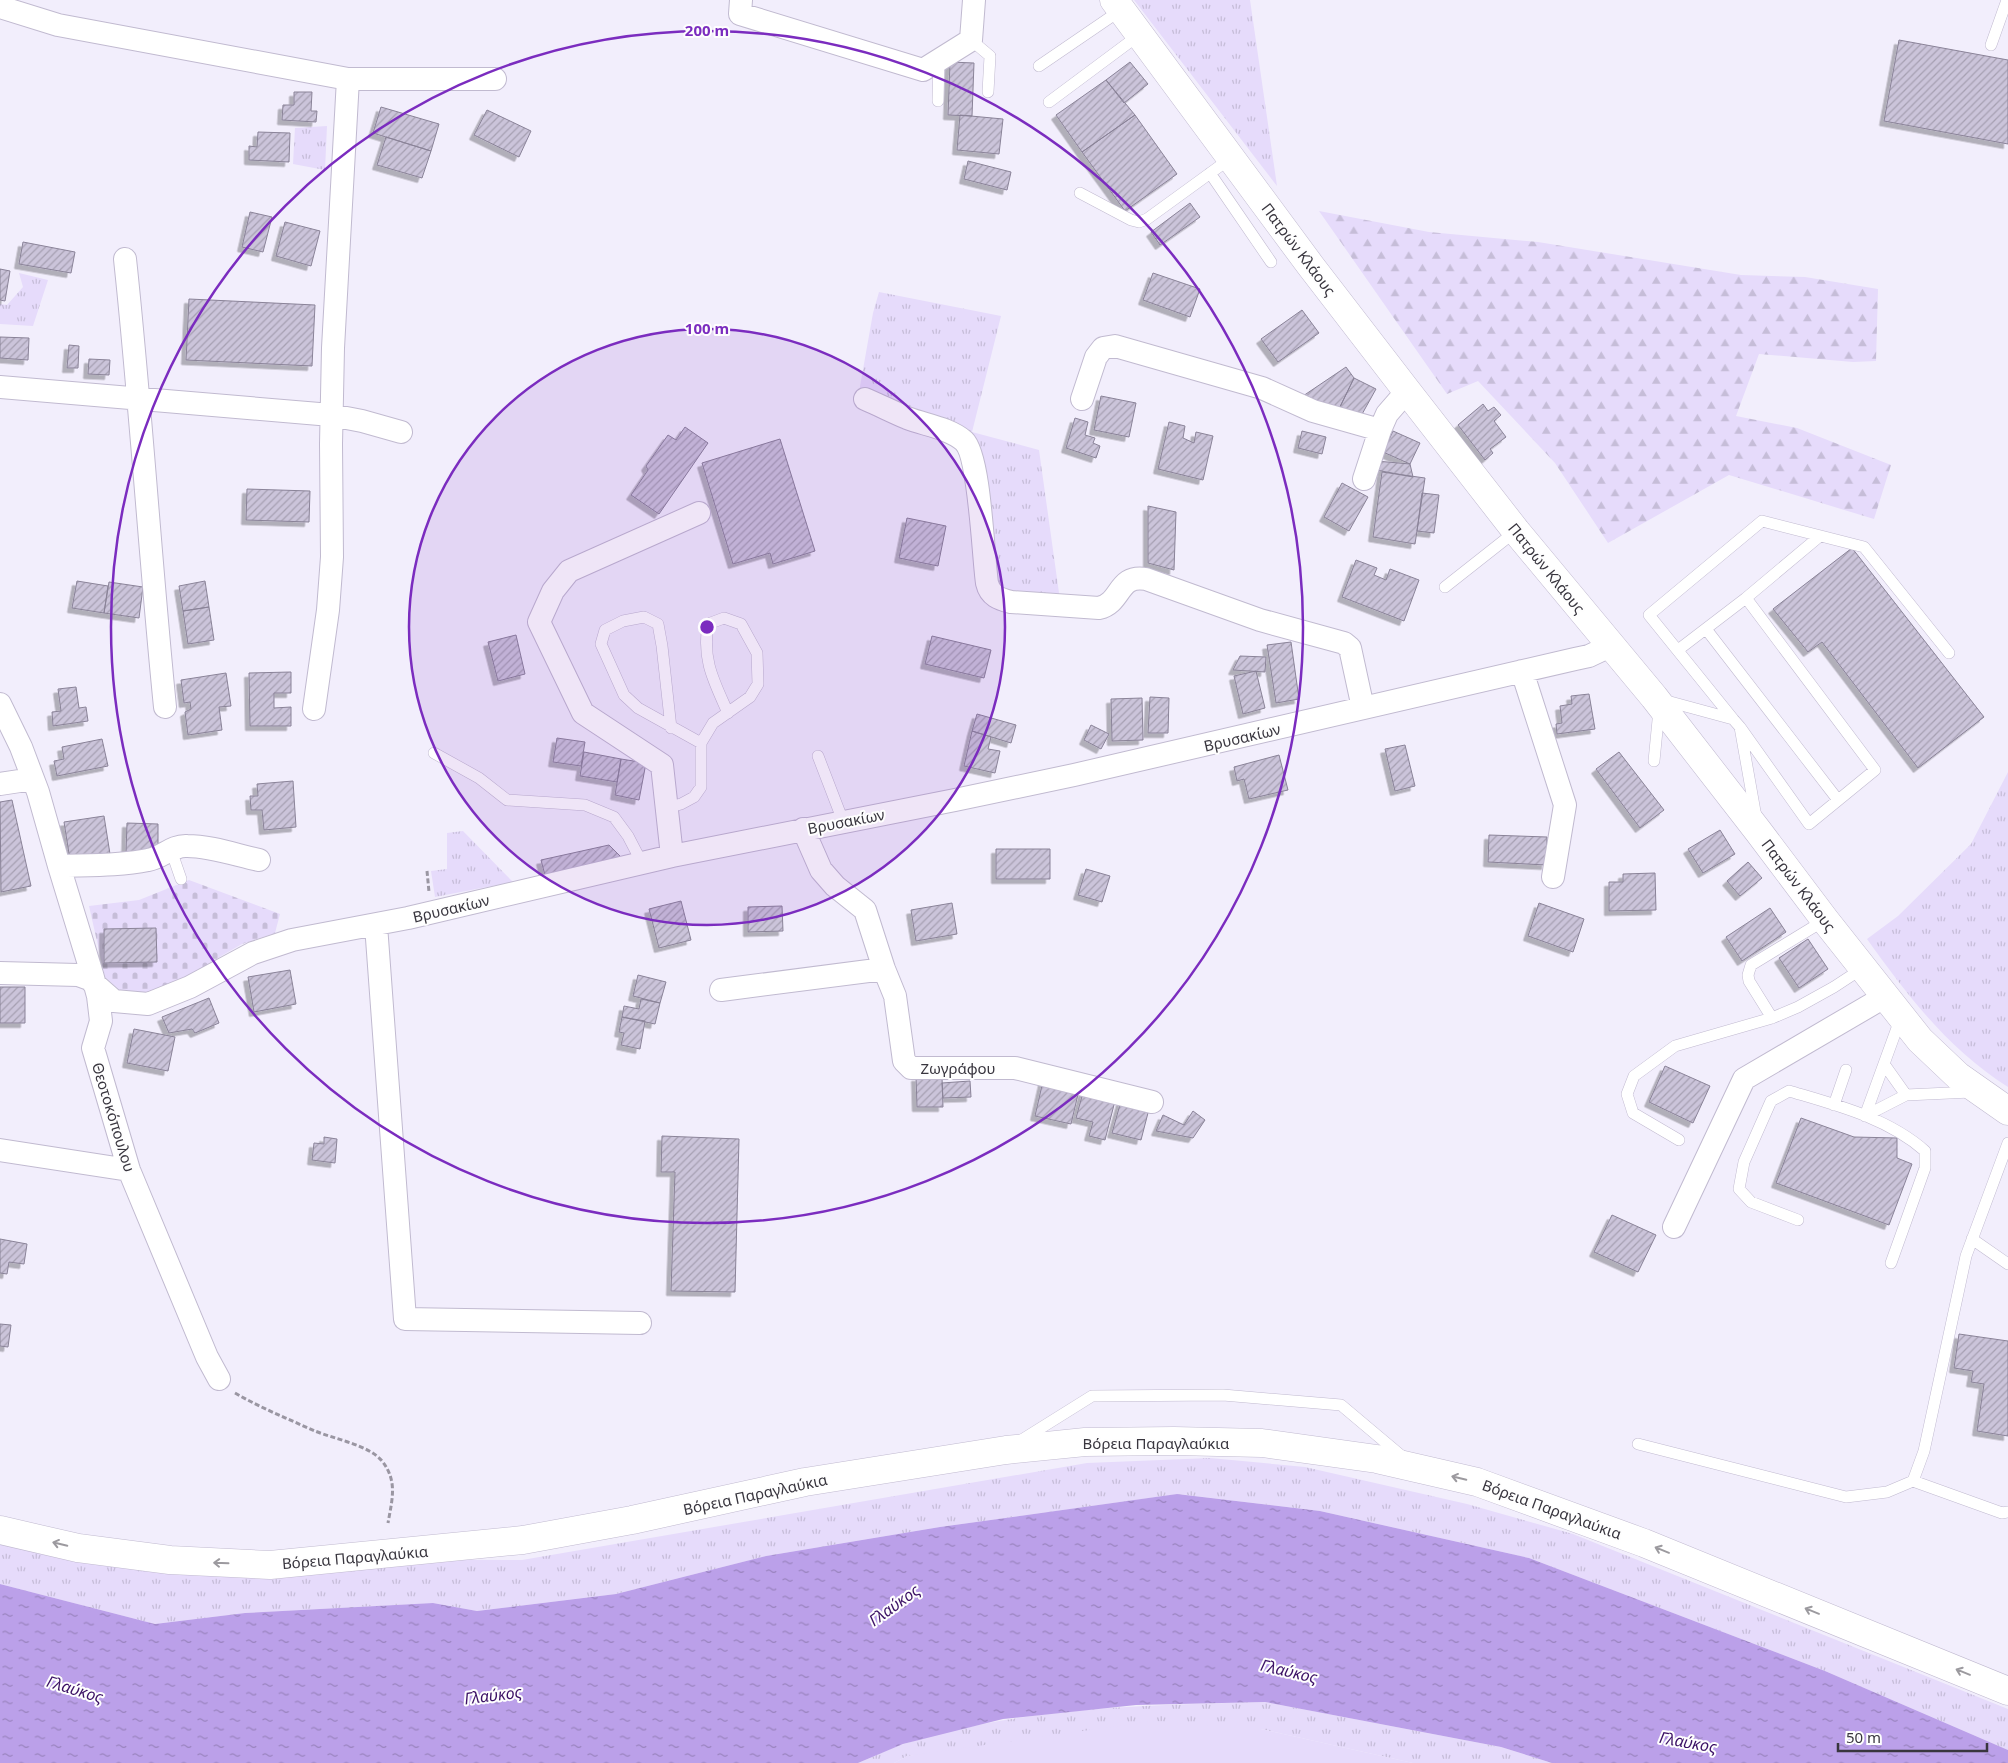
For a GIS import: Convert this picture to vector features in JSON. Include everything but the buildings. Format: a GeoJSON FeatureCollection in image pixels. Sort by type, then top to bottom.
{"type":"FeatureCollection","features":[{"type":"Feature","properties":{"kind":"main road","name":"Πατρών Κλάους"},"geometry":{"type":"LineString","coordinates":[[1117,5],[1139,35],[1220,165],[1407,391],[1516,531],[1657,702],[1920,1040],[1942,1062],[1978,1092],[2008,1111]]}},
{"type":"Feature","properties":{"kind":"main road","name":"Βόρεια Παραγλαύκια"},"geometry":{"type":"LineString","coordinates":[[0,1530],[78,1548],[160,1559],[270,1565],[523,1540],[632,1520],[805,1482],[1006,1450],[1085,1442],[1174,1441],[1262,1443],[1377,1459],[1477,1482],[1644,1542],[2008,1690]]}},
{"type":"Feature","properties":{"kind":"street"},"geometry":{"type":"LineString","coordinates":[[741,0],[740,14],[923,70],[971,40],[974,0]]}},
{"type":"Feature","properties":{"kind":"street"},"geometry":{"type":"LineString","coordinates":[[0,6],[58,25],[348,79],[495,79]]}},
{"type":"Feature","properties":{"kind":"street"},"geometry":{"type":"LineString","coordinates":[[314,709],[328,610],[332,557],[331,415],[348,79]]}},
{"type":"Feature","properties":{"kind":"street"},"geometry":{"type":"LineString","coordinates":[[125,259],[139,399],[154,602],[165,707]]}},
{"type":"Feature","properties":{"kind":"street"},"geometry":{"type":"LineString","coordinates":[[1082,400],[1096,357],[1103,348],[1115,346],[1262,388],[1313,411],[1380,430]]}},
{"type":"Feature","properties":{"kind":"street"},"geometry":{"type":"LineString","coordinates":[[0,387],[331,415],[401,432]]}},
{"type":"Feature","properties":{"kind":"street"},"geometry":{"type":"LineString","coordinates":[[1364,479],[1387,414],[1407,391]]}},
{"type":"Feature","properties":{"kind":"street"},"geometry":{"type":"LineString","coordinates":[[865,399],[908,419],[953,434],[966,444],[970,450],[976,480],[987,583],[990,591],[997,598],[1011,602],[1099,608],[1110,604],[1127,581],[1138,577],[1146,579],[1260,620],[1344,642],[1350,648],[1363,708]]}},
{"type":"Feature","properties":{"kind":"street"},"geometry":{"type":"LineString","coordinates":[[672,856],[662,764],[583,713],[539,622],[553,591],[568,571],[699,513]]}},
{"type":"Feature","properties":{"kind":"street","name":"Βρυσακίων"},"geometry":{"type":"LineString","coordinates":[[0,973],[78,975],[95,984],[118,1002],[148,1004],[190,987],[238,959],[267,947],[324,933],[376,925],[672,856],[1055,779],[1589,656],[1610,646]]}},
{"type":"Feature","properties":{"kind":"street"},"geometry":{"type":"LineString","coordinates":[[1522,671],[1565,804],[1553,877]]}},
{"type":"Feature","properties":{"kind":"street","name":"Θεοτοκόπουλου"},"geometry":{"type":"LineString","coordinates":[[0,704],[22,747],[34,779],[95,984],[101,1011],[101,1022],[94,1048],[129,1170],[208,1357],[220,1379]]}},
{"type":"Feature","properties":{"kind":"street"},"geometry":{"type":"LineString","coordinates":[[0,784],[34,779]]}},
{"type":"Feature","properties":{"kind":"street","name":"Ζωγράφου"},"geometry":{"type":"LineString","coordinates":[[803,829],[821,870],[835,886],[865,910],[895,996],[904,1062],[911,1068],[1016,1068],[1152,1102]]}},
{"type":"Feature","properties":{"kind":"street"},"geometry":{"type":"LineString","coordinates":[[59,866],[140,862],[155,858],[181,846],[200,846],[259,860]]}},
{"type":"Feature","properties":{"kind":"street"},"geometry":{"type":"LineString","coordinates":[[376,925],[405,1319],[640,1323]]}},
{"type":"Feature","properties":{"kind":"street"},"geometry":{"type":"LineString","coordinates":[[721,990],[884,969]]}},
{"type":"Feature","properties":{"kind":"street"},"geometry":{"type":"LineString","coordinates":[[1674,1228],[1744,1079],[1894,1006]]}},
{"type":"Feature","properties":{"kind":"street"},"geometry":{"type":"LineString","coordinates":[[0,1150],[129,1170]]}},
{"type":"Feature","properties":{"kind":"lane"},"geometry":{"type":"LineString","coordinates":[[1991,45],[2007,0]]}},
{"type":"Feature","properties":{"kind":"lane"},"geometry":{"type":"LineString","coordinates":[[1039,66],[1117,5]]}},
{"type":"Feature","properties":{"kind":"lane"},"geometry":{"type":"LineString","coordinates":[[1049,102],[1139,35]]}},
{"type":"Feature","properties":{"kind":"lane"},"geometry":{"type":"LineString","coordinates":[[971,40],[990,56],[988,92]]}},
{"type":"Feature","properties":{"kind":"lane"},"geometry":{"type":"LineString","coordinates":[[938,101],[939,60]]}},
{"type":"Feature","properties":{"kind":"lane"},"geometry":{"type":"LineString","coordinates":[[1080,192],[1131,220],[1139,222],[1147,219],[1220,165],[1271,262]]}},
{"type":"Feature","properties":{"kind":"lane"},"geometry":{"type":"LineString","coordinates":[[1746,598],[1875,770],[1809,824],[1736,723],[1649,615],[1762,521],[1864,547],[1949,653]]}},
{"type":"Feature","properties":{"kind":"lane"},"geometry":{"type":"LineString","coordinates":[[1445,587],[1516,531]]}},
{"type":"Feature","properties":{"kind":"lane"},"geometry":{"type":"LineString","coordinates":[[1678,650],[1746,598],[1820,536]]}},
{"type":"Feature","properties":{"kind":"lane"},"geometry":{"type":"LineString","coordinates":[[671,728],[658,624],[644,617],[623,621],[604,630],[601,644],[624,695],[638,708],[671,728],[700,743]]}},
{"type":"Feature","properties":{"kind":"lane"},"geometry":{"type":"LineString","coordinates":[[666,808],[681,804],[694,797],[701,787],[700,743],[713,723],[728,713],[750,697],[758,684],[757,653],[741,624],[724,618],[708,624],[705,642],[709,668],[728,713]]}},
{"type":"Feature","properties":{"kind":"lane"},"geometry":{"type":"LineString","coordinates":[[1706,629],[1838,800]]}},
{"type":"Feature","properties":{"kind":"lane"},"geometry":{"type":"LineString","coordinates":[[1654,761],[1657,702],[1736,723]]}},
{"type":"Feature","properties":{"kind":"lane"},"geometry":{"type":"LineString","coordinates":[[1736,723],[1758,831]]}},
{"type":"Feature","properties":{"kind":"lane"},"geometry":{"type":"LineString","coordinates":[[434,753],[479,778],[507,800],[585,805],[614,817],[628,836],[642,863]]}},
{"type":"Feature","properties":{"kind":"lane"},"geometry":{"type":"LineString","coordinates":[[818,756],[843,821]]}},
{"type":"Feature","properties":{"kind":"lane"},"geometry":{"type":"LineString","coordinates":[[171,850],[181,879]]}},
{"type":"Feature","properties":{"kind":"lane"},"geometry":{"type":"LineString","coordinates":[[1772,1018],[1749,982],[1748,974],[1751,965],[1825,920]]}},
{"type":"Feature","properties":{"kind":"lane"},"geometry":{"type":"LineString","coordinates":[[1679,1140],[1634,1113],[1628,1094],[1634,1076],[1675,1046],[1772,1018],[1798,1007],[1863,968]]}},
{"type":"Feature","properties":{"kind":"lane"},"geometry":{"type":"LineString","coordinates":[[1865,1116],[1884,1064],[1894,1006]]}},
{"type":"Feature","properties":{"kind":"lane"},"geometry":{"type":"LineString","coordinates":[[1884,1064],[1906,1095]]}},
{"type":"Feature","properties":{"kind":"lane"},"geometry":{"type":"LineString","coordinates":[[1834,1105],[1846,1070]]}},
{"type":"Feature","properties":{"kind":"lane"},"geometry":{"type":"LineString","coordinates":[[1798,1220],[1751,1202],[1739,1189],[1744,1162],[1771,1101],[1789,1091],[1865,1116],[1910,1138],[1925,1151],[1925,1168],[1891,1264]]}},
{"type":"Feature","properties":{"kind":"lane"},"geometry":{"type":"LineString","coordinates":[[1865,1116],[1906,1095],[1978,1092]]}},
{"type":"Feature","properties":{"kind":"lane"},"geometry":{"type":"LineString","coordinates":[[1913,1481],[1924,1451],[1966,1256],[2008,1143]]}},
{"type":"Feature","properties":{"kind":"lane"},"geometry":{"type":"LineString","coordinates":[[1972,1239],[2008,1264]]}},
{"type":"Feature","properties":{"kind":"lane"},"geometry":{"type":"LineString","coordinates":[[1006,1450],[1092,1396],[1223,1395],[1341,1405],[1415,1468]]}},
{"type":"Feature","properties":{"kind":"lane"},"geometry":{"type":"LineString","coordinates":[[1638,1444],[1846,1497],[1887,1492],[1913,1481],[2002,1513],[2008,1512]]}},
{"type":"Feature","properties":{"kind":"path"},"geometry":{"type":"LineString","coordinates":[[220,1379],[231,1390],[263,1409],[372,1452],[382,1461],[394,1490],[388,1523]]}},
{"type":"Feature","properties":{"kind":"green space"},"geometry":{"type":"Polygon","coordinates":[[[1134,0],[1250,0],[1277,186],[1134,0]]]}},
{"type":"Feature","properties":{"kind":"green space"},"geometry":{"type":"Polygon","coordinates":[[[327,126],[325,170],[293,164],[295,128],[327,126]]]}},
{"type":"Feature","properties":{"kind":"green space"},"geometry":{"type":"Polygon","coordinates":[[[1319,211],[1429,232],[1538,242],[1741,275],[1805,277],[1878,289],[1876,361],[1853,362],[1759,354],[1736,416],[1797,428],[1891,465],[1874,519],[1729,475],[1608,543],[1555,463],[1478,381],[1447,394],[1319,211]]]}},
{"type":"Feature","properties":{"kind":"green space"},"geometry":{"type":"Polygon","coordinates":[[[19,273],[48,280],[33,326],[0,324],[0,304],[7,305],[23,287],[19,273]]]}},
{"type":"Feature","properties":{"kind":"green space"},"geometry":{"type":"Polygon","coordinates":[[[879,292],[1001,316],[972,432],[1039,450],[1060,600],[998,595],[968,438],[859,392],[873,313],[879,292]]]}},
{"type":"Feature","properties":{"kind":"green space"},"geometry":{"type":"Polygon","coordinates":[[[2008,772],[2008,1087],[1986,1072],[1947,1038],[1914,1001],[1867,939],[1898,916],[1971,844],[2008,772]]]}},
{"type":"Feature","properties":{"kind":"green space"},"geometry":{"type":"Polygon","coordinates":[[[463,831],[513,882],[435,897],[431,871],[447,869],[447,833],[463,831]]]}},
{"type":"Feature","properties":{"kind":"green space"},"geometry":{"type":"Polygon","coordinates":[[[189,880],[280,914],[275,933],[242,944],[221,956],[195,976],[149,994],[123,993],[105,977],[89,906],[139,900],[189,880]]]}},
{"type":"Feature","properties":{"kind":"green space"},"geometry":{"type":"Polygon","coordinates":[[[1210,1458],[1305,1467],[1467,1504],[1573,1534],[2008,1709],[2008,1750],[1825,1671],[1529,1558],[1320,1511],[1178,1494],[940,1527],[766,1556],[616,1594],[477,1611],[433,1603],[245,1613],[155,1624],[0,1584],[0,1532],[125,1559],[522,1560],[1087,1463],[1210,1458]]]}},
{"type":"Feature","properties":{"kind":"green space"},"geometry":{"type":"Polygon","coordinates":[[[1265,1702],[1501,1747],[1552,1763],[1413,1763],[1261,1729],[907,1756],[894,1763],[858,1763],[898,1746],[948,1732],[992,1722],[1037,1715],[1128,1707],[1265,1702]]]}},
{"type":"Feature","properties":{"kind":"green space"},"geometry":{"type":"Polygon","coordinates":[[[1153,1721],[1261,1729],[1413,1763],[894,1763],[907,1756],[1153,1721]]]}},
{"type":"Feature","properties":{"kind":"water","name":"Γλαύκος"},"geometry":{"type":"Polygon","coordinates":[[[1177,1494],[1320,1511],[1529,1558],[1825,1671],[2008,1750],[2008,1763],[1552,1763],[1501,1747],[1265,1702],[1136,1705],[1003,1719],[903,1744],[858,1763],[0,1763],[0,1584],[155,1624],[245,1613],[433,1603],[477,1611],[616,1594],[766,1556],[940,1527],[1177,1494]]]}}]}
